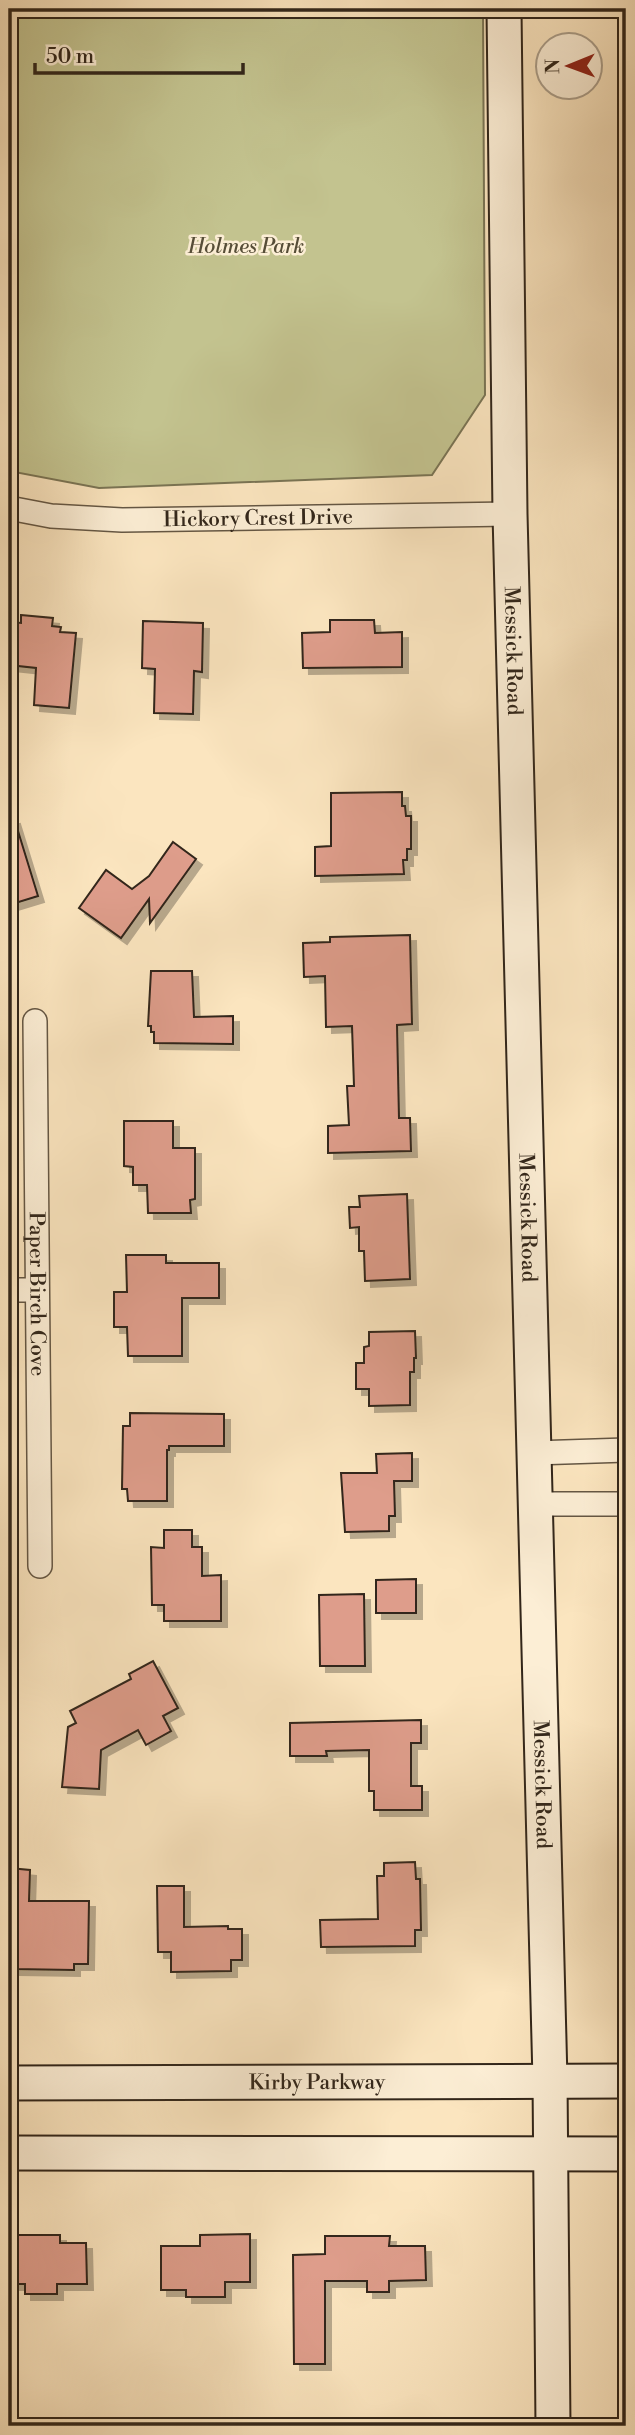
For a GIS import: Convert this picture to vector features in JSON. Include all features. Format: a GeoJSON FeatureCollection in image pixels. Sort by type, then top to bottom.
{"type":"FeatureCollection","features":[{"type":"Feature","properties":{"kind":"street","name":"Messick Road"},"geometry":{"type":"LineString","coordinates":[[504,9],[510,514],[550,2080],[553,2426]]}},
{"type":"Feature","properties":{"kind":"street","name":"Hickory Crest Drive"},"geometry":{"type":"LineString","coordinates":[[9,508],[51,516],[203,521],[510,514]]}},
{"type":"Feature","properties":{"kind":"street","name":"Paper Birch Cove"},"geometry":{"type":"LineString","coordinates":[[35,1021],[40,1566]]}},
{"type":"Feature","properties":{"kind":"street"},"geometry":{"type":"LineString","coordinates":[[9,1290],[37,1290]]}},
{"type":"Feature","properties":{"kind":"street"},"geometry":{"type":"LineString","coordinates":[[534,1453],[626,1450]]}},
{"type":"Feature","properties":{"kind":"street"},"geometry":{"type":"LineString","coordinates":[[535,1504],[626,1504]]}},
{"type":"Feature","properties":{"kind":"street","name":"Kirby Parkway"},"geometry":{"type":"LineString","coordinates":[[9,2083],[626,2081]]}},
{"type":"Feature","properties":{"kind":"street"},"geometry":{"type":"LineString","coordinates":[[9,2153],[626,2154]]}},
{"type":"Feature","properties":{"kind":"green space","name":"Holmes Park"},"geometry":{"type":"Polygon","coordinates":[[[9,9],[483,9],[485,395],[432,475],[99,488],[9,471],[9,9]]]}},
{"type":"Feature","properties":{"kind":"building"},"geometry":{"type":"Polygon","coordinates":[[[21,615],[53,618],[52,626],[61,627],[60,632],[76,633],[69,708],[34,705],[36,668],[9,665],[9,626],[12,622],[21,623],[21,615]]]}},
{"type":"Feature","properties":{"kind":"building"},"geometry":{"type":"Polygon","coordinates":[[[330,620],[374,620],[375,633],[402,632],[402,667],[303,668],[302,633],[330,632],[330,620]]]}},
{"type":"Feature","properties":{"kind":"building"},"geometry":{"type":"Polygon","coordinates":[[[143,621],[203,623],[202,672],[194,671],[193,714],[154,713],[155,669],[142,668],[143,621]]]}},
{"type":"Feature","properties":{"kind":"building"},"geometry":{"type":"Polygon","coordinates":[[[402,792],[402,806],[405,806],[406,816],[411,816],[411,849],[407,849],[407,860],[403,860],[404,874],[315,876],[315,847],[331,846],[331,793],[402,792]]]}},
{"type":"Feature","properties":{"kind":"building"},"geometry":{"type":"Polygon","coordinates":[[[14,818],[38,896],[9,905],[9,819],[14,818]]]}},
{"type":"Feature","properties":{"kind":"building"},"geometry":{"type":"Polygon","coordinates":[[[173,842],[196,859],[150,923],[149,899],[121,938],[79,908],[106,870],[132,889],[149,876],[173,842]]]}},
{"type":"Feature","properties":{"kind":"building"},"geometry":{"type":"Polygon","coordinates":[[[410,935],[412,1024],[397,1025],[399,1118],[410,1118],[411,1151],[328,1153],[328,1126],[349,1125],[347,1086],[354,1086],[352,1026],[326,1027],[325,976],[304,977],[303,943],[330,942],[330,937],[410,935]]]}},
{"type":"Feature","properties":{"kind":"building"},"geometry":{"type":"Polygon","coordinates":[[[151,971],[192,971],[194,1017],[233,1016],[233,1044],[154,1043],[154,1032],[151,1032],[151,1026],[148,1026],[151,971]]]}},
{"type":"Feature","properties":{"kind":"building"},"geometry":{"type":"Polygon","coordinates":[[[124,1121],[173,1121],[173,1148],[195,1148],[195,1199],[190,1200],[191,1213],[148,1213],[147,1185],[133,1185],[133,1167],[124,1166],[124,1121]]]}},
{"type":"Feature","properties":{"kind":"building"},"geometry":{"type":"Polygon","coordinates":[[[407,1194],[410,1279],[365,1281],[364,1251],[359,1251],[359,1227],[350,1228],[349,1207],[360,1207],[359,1196],[407,1194]]]}},
{"type":"Feature","properties":{"kind":"building"},"geometry":{"type":"Polygon","coordinates":[[[126,1255],[166,1255],[166,1263],[219,1263],[219,1298],[182,1298],[182,1356],[128,1356],[127,1327],[114,1327],[114,1292],[127,1292],[126,1255]]]}},
{"type":"Feature","properties":{"kind":"building"},"geometry":{"type":"Polygon","coordinates":[[[415,1331],[416,1358],[414,1372],[410,1372],[410,1405],[369,1406],[369,1389],[356,1389],[356,1363],[364,1363],[364,1347],[369,1346],[369,1332],[415,1331]]]}},
{"type":"Feature","properties":{"kind":"building"},"geometry":{"type":"Polygon","coordinates":[[[130,1413],[224,1414],[224,1446],[169,1446],[167,1501],[128,1501],[127,1489],[122,1489],[123,1426],[130,1426],[130,1413]]]}},
{"type":"Feature","properties":{"kind":"building"},"geometry":{"type":"Polygon","coordinates":[[[412,1453],[412,1481],[394,1481],[395,1516],[389,1516],[389,1531],[345,1532],[341,1473],[377,1473],[376,1454],[412,1453]]]}},
{"type":"Feature","properties":{"kind":"building"},"geometry":{"type":"Polygon","coordinates":[[[164,1530],[192,1530],[192,1547],[202,1547],[202,1576],[221,1575],[221,1621],[164,1621],[164,1605],[152,1605],[151,1547],[164,1548],[164,1530]]]}},
{"type":"Feature","properties":{"kind":"building"},"geometry":{"type":"Polygon","coordinates":[[[416,1579],[416,1613],[376,1613],[376,1580],[416,1579]]]}},
{"type":"Feature","properties":{"kind":"building"},"geometry":{"type":"Polygon","coordinates":[[[364,1594],[365,1666],[320,1666],[319,1595],[364,1594]]]}},
{"type":"Feature","properties":{"kind":"building"},"geometry":{"type":"Polygon","coordinates":[[[153,1661],[178,1708],[163,1716],[171,1731],[146,1745],[138,1730],[101,1750],[99,1789],[62,1787],[68,1727],[76,1723],[70,1711],[131,1679],[129,1674],[153,1661]]]}},
{"type":"Feature","properties":{"kind":"building"},"geometry":{"type":"Polygon","coordinates":[[[421,1720],[421,1743],[411,1743],[411,1786],[422,1786],[422,1810],[374,1810],[374,1791],[369,1791],[369,1750],[326,1751],[327,1756],[290,1756],[290,1723],[421,1720]]]}},
{"type":"Feature","properties":{"kind":"building"},"geometry":{"type":"Polygon","coordinates":[[[415,1862],[416,1879],[420,1879],[421,1930],[415,1930],[415,1946],[321,1947],[320,1920],[378,1919],[377,1876],[384,1876],[384,1863],[415,1862]]]}},
{"type":"Feature","properties":{"kind":"building"},"geometry":{"type":"Polygon","coordinates":[[[9,1868],[30,1870],[29,1901],[89,1901],[88,1964],[74,1964],[74,1970],[14,1969],[14,1964],[9,1964],[9,1868]]]}},
{"type":"Feature","properties":{"kind":"building"},"geometry":{"type":"Polygon","coordinates":[[[157,1886],[184,1886],[184,1927],[228,1926],[228,1929],[242,1929],[242,1960],[231,1960],[231,1971],[171,1972],[171,1952],[158,1952],[157,1886]]]}},
{"type":"Feature","properties":{"kind":"building"},"geometry":{"type":"Polygon","coordinates":[[[250,2234],[250,2282],[225,2282],[225,2297],[186,2297],[186,2290],[161,2290],[161,2246],[200,2246],[200,2235],[250,2234]]]}},
{"type":"Feature","properties":{"kind":"building"},"geometry":{"type":"Polygon","coordinates":[[[9,2235],[60,2235],[60,2243],[86,2243],[87,2284],[57,2284],[57,2294],[25,2294],[25,2284],[9,2284],[9,2235]]]}},
{"type":"Feature","properties":{"kind":"building"},"geometry":{"type":"Polygon","coordinates":[[[325,2236],[390,2236],[389,2246],[425,2246],[426,2280],[389,2281],[389,2292],[367,2292],[367,2281],[325,2281],[325,2364],[294,2364],[293,2255],[325,2254],[325,2236]]]}}]}
